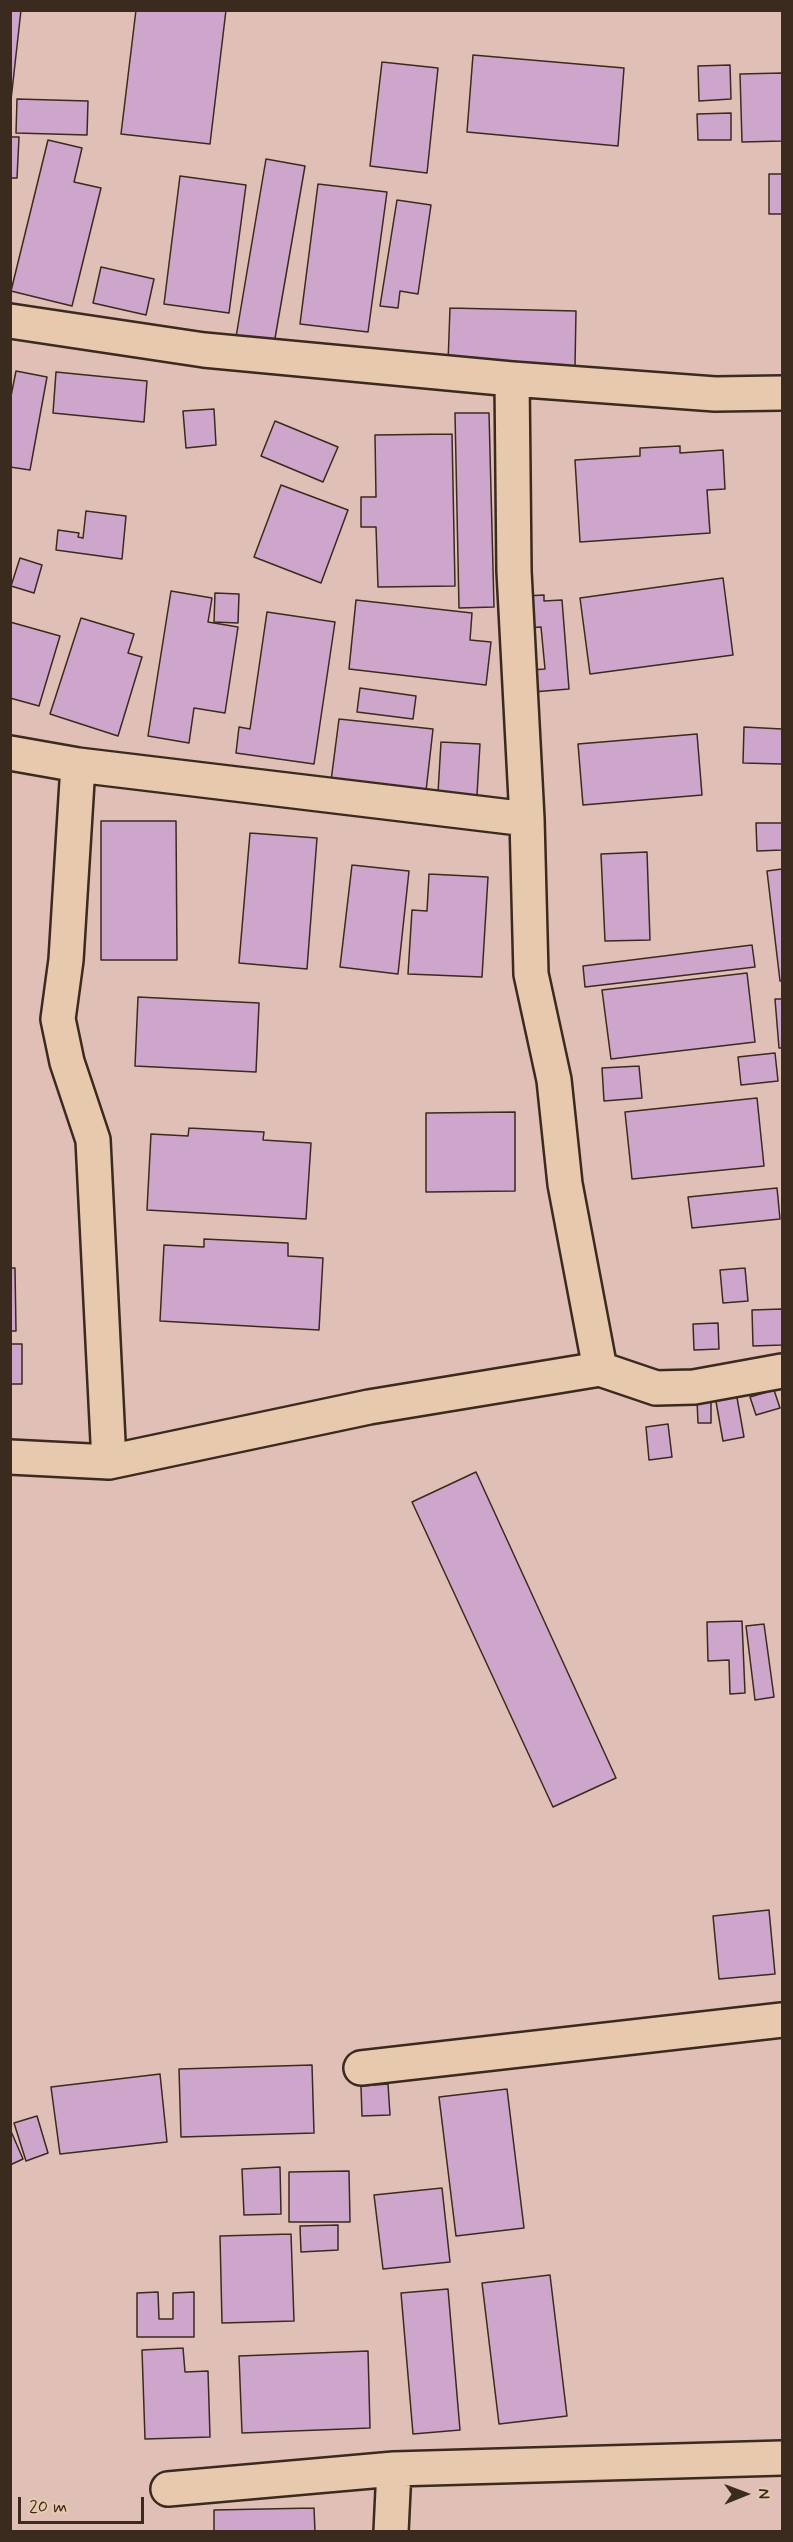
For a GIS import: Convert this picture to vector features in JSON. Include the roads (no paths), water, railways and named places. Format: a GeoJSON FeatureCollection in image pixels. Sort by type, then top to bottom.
{"type":"FeatureCollection","features":[{"type":"Feature","properties":{"kind":"street"},"geometry":{"type":"LineString","coordinates":[[10,321],[204,350],[512,379],[715,394],[783,393]]}},
{"type":"Feature","properties":{"kind":"street"},"geometry":{"type":"LineString","coordinates":[[512,379],[514,571],[527,819],[531,974],[554,1080],[566,1184],[600,1369]]}},
{"type":"Feature","properties":{"kind":"street"},"geometry":{"type":"LineString","coordinates":[[10,753],[78,765],[527,819]]}},
{"type":"Feature","properties":{"kind":"street"},"geometry":{"type":"LineString","coordinates":[[78,765],[66,960],[58,1019],[67,1062],[93,1140],[110,1462]]}},
{"type":"Feature","properties":{"kind":"street"},"geometry":{"type":"LineString","coordinates":[[10,1457],[110,1462],[369,1407],[600,1369],[656,1389],[694,1387],[783,1371]]}},
{"type":"Feature","properties":{"kind":"street"},"geometry":{"type":"LineString","coordinates":[[361,2068],[783,2020]]}},
{"type":"Feature","properties":{"kind":"street"},"geometry":{"type":"LineString","coordinates":[[168,2489],[394,2469],[783,2458]]}},
{"type":"Feature","properties":{"kind":"street"},"geometry":{"type":"LineString","coordinates":[[391,2532],[394,2469]]}}]}
